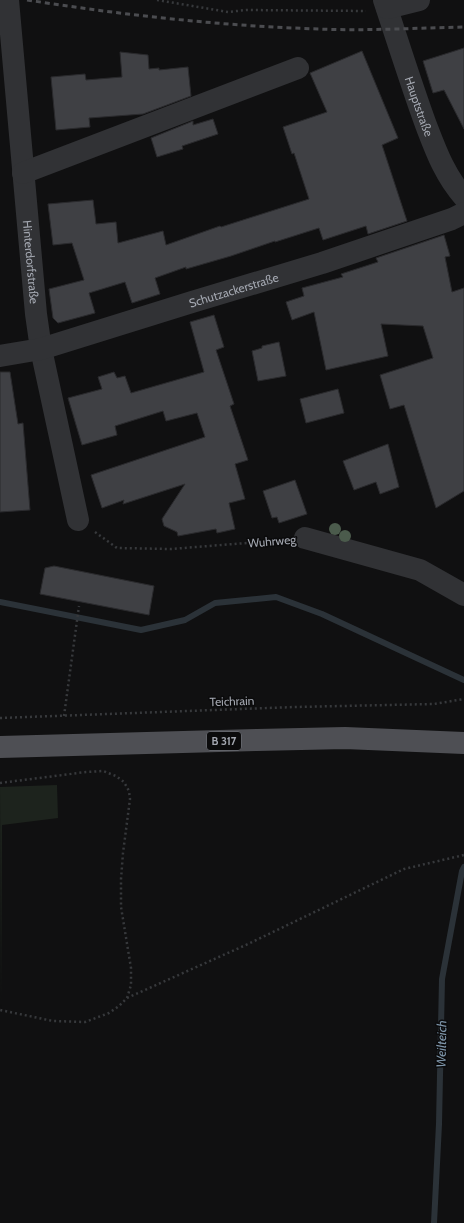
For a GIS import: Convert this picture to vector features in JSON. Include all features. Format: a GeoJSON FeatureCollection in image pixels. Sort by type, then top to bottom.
{"type":"FeatureCollection","features":[{"type":"Feature","properties":{"kind":"main road","name":"B 317"},"geometry":{"type":"LineString","coordinates":[[0,747],[345,738],[464,743]]}},
{"type":"Feature","properties":{"kind":"street","name":"Hinterdorfstraße"},"geometry":{"type":"LineString","coordinates":[[8,0],[7,83],[23,173],[36,314],[41,350],[78,520]]}},
{"type":"Feature","properties":{"kind":"street"},"geometry":{"type":"LineString","coordinates":[[386,4],[402,6],[419,0]]}},
{"type":"Feature","properties":{"kind":"street","name":"Hauptstraße"},"geometry":{"type":"LineString","coordinates":[[386,4],[416,99],[442,166],[464,197]]}},
{"type":"Feature","properties":{"kind":"street"},"geometry":{"type":"LineString","coordinates":[[23,173],[298,68]]}},
{"type":"Feature","properties":{"kind":"street","name":"Schutzackerstraße"},"geometry":{"type":"LineString","coordinates":[[0,356],[41,350],[322,263],[452,219],[464,213]]}},
{"type":"Feature","properties":{"kind":"street","name":"Wuhrweg"},"geometry":{"type":"LineString","coordinates":[[305,538],[420,570],[464,595]]}},
{"type":"Feature","properties":{"kind":"path"},"geometry":{"type":"LineString","coordinates":[[157,0],[228,12],[246,10],[375,11],[386,4]]}},
{"type":"Feature","properties":{"kind":"path","name":"Wuhrweg"},"geometry":{"type":"LineString","coordinates":[[78,520],[117,548],[171,549],[305,538]]}},
{"type":"Feature","properties":{"kind":"path"},"geometry":{"type":"LineString","coordinates":[[64,716],[79,606]]}},
{"type":"Feature","properties":{"kind":"path","name":"Teichrain"},"geometry":{"type":"LineString","coordinates":[[0,718],[295,707],[434,704],[464,699]]}},
{"type":"Feature","properties":{"kind":"path"},"geometry":{"type":"LineString","coordinates":[[0,783],[103,771],[116,776],[124,782],[129,791],[130,799],[121,879],[121,907],[131,968],[131,985],[127,998]]}},
{"type":"Feature","properties":{"kind":"path"},"geometry":{"type":"LineString","coordinates":[[0,1010],[54,1020],[85,1022],[109,1013],[127,998],[248,944],[404,869],[464,855]]}},
{"type":"Feature","properties":{"kind":"shaded area"},"geometry":{"type":"Polygon","coordinates":[[[57,785],[58,818],[2,825],[1,1010],[0,787],[57,785]]]}},
{"type":"Feature","properties":{"kind":"building"},"geometry":{"type":"Polygon","coordinates":[[[464,48],[464,129],[444,90],[433,93],[423,61],[464,48]]]}},
{"type":"Feature","properties":{"kind":"building"},"geometry":{"type":"Polygon","coordinates":[[[362,51],[398,138],[382,145],[407,221],[368,234],[366,226],[323,240],[319,228],[231,256],[186,269],[186,267],[155,278],[160,294],[132,303],[125,282],[89,293],[95,313],[58,323],[53,318],[49,289],[84,280],[72,243],[53,245],[48,204],[93,200],[96,224],[116,222],[118,243],[163,231],[166,245],[220,226],[221,227],[309,199],[294,153],[292,154],[283,127],[327,112],[310,73],[362,51]]]}},
{"type":"Feature","properties":{"kind":"building"},"geometry":{"type":"Polygon","coordinates":[[[120,52],[148,55],[149,69],[159,68],[159,70],[188,67],[191,96],[143,114],[89,118],[90,127],[56,130],[51,77],[85,74],[86,80],[122,77],[120,52]]]}},
{"type":"Feature","properties":{"kind":"building"},"geometry":{"type":"Polygon","coordinates":[[[213,119],[218,134],[182,146],[183,149],[157,157],[151,138],[193,121],[193,125],[213,119]]]}},
{"type":"Feature","properties":{"kind":"building"},"geometry":{"type":"Polygon","coordinates":[[[444,235],[450,256],[445,257],[452,292],[464,288],[464,491],[436,508],[404,405],[390,409],[380,375],[433,358],[423,326],[381,324],[388,356],[326,370],[314,312],[292,320],[286,302],[304,296],[302,288],[343,277],[341,274],[378,262],[376,258],[444,235]]]}},
{"type":"Feature","properties":{"kind":"building"},"geometry":{"type":"Polygon","coordinates":[[[214,315],[224,347],[216,350],[234,404],[230,406],[248,460],[235,464],[245,499],[229,503],[235,529],[217,533],[216,529],[178,536],[177,532],[164,526],[162,519],[185,484],[123,504],[124,500],[102,508],[91,475],[205,437],[197,413],[166,421],[163,411],[115,426],[117,435],[82,445],[68,398],[102,389],[98,377],[114,372],[117,378],[125,376],[131,393],[204,372],[190,322],[214,315]]]}},
{"type":"Feature","properties":{"kind":"building"},"geometry":{"type":"Polygon","coordinates":[[[279,342],[286,376],[258,381],[252,351],[262,348],[262,346],[279,342]]]}},
{"type":"Feature","properties":{"kind":"building"},"geometry":{"type":"Polygon","coordinates":[[[0,372],[10,372],[18,424],[23,423],[30,510],[0,512],[0,372]]]}},
{"type":"Feature","properties":{"kind":"building"},"geometry":{"type":"Polygon","coordinates":[[[338,389],[344,413],[306,423],[300,399],[338,389]]]}},
{"type":"Feature","properties":{"kind":"building"},"geometry":{"type":"Polygon","coordinates":[[[388,444],[399,487],[380,494],[376,482],[354,490],[343,461],[388,444]]]}},
{"type":"Feature","properties":{"kind":"building"},"geometry":{"type":"Polygon","coordinates":[[[295,480],[307,514],[279,523],[277,517],[272,518],[263,491],[295,480]]]}},
{"type":"Feature","properties":{"kind":"building"},"geometry":{"type":"Polygon","coordinates":[[[54,566],[154,586],[149,615],[40,594],[45,568],[54,566]]]}},
{"type":"Feature","properties":{"kind":"waterway"},"geometry":{"type":"LineString","coordinates":[[0,602],[141,630],[185,620],[215,603],[276,597],[322,614],[464,680]]}},
{"type":"Feature","properties":{"kind":"waterway","name":"Weilteich"},"geometry":{"type":"LineString","coordinates":[[434,1223],[439,1124],[442,979],[464,867]]}},
{"type":"Feature","properties":{"kind":"railway"},"geometry":{"type":"LineString","coordinates":[[27,0],[136,15],[282,28],[355,30],[464,27]]}}]}
